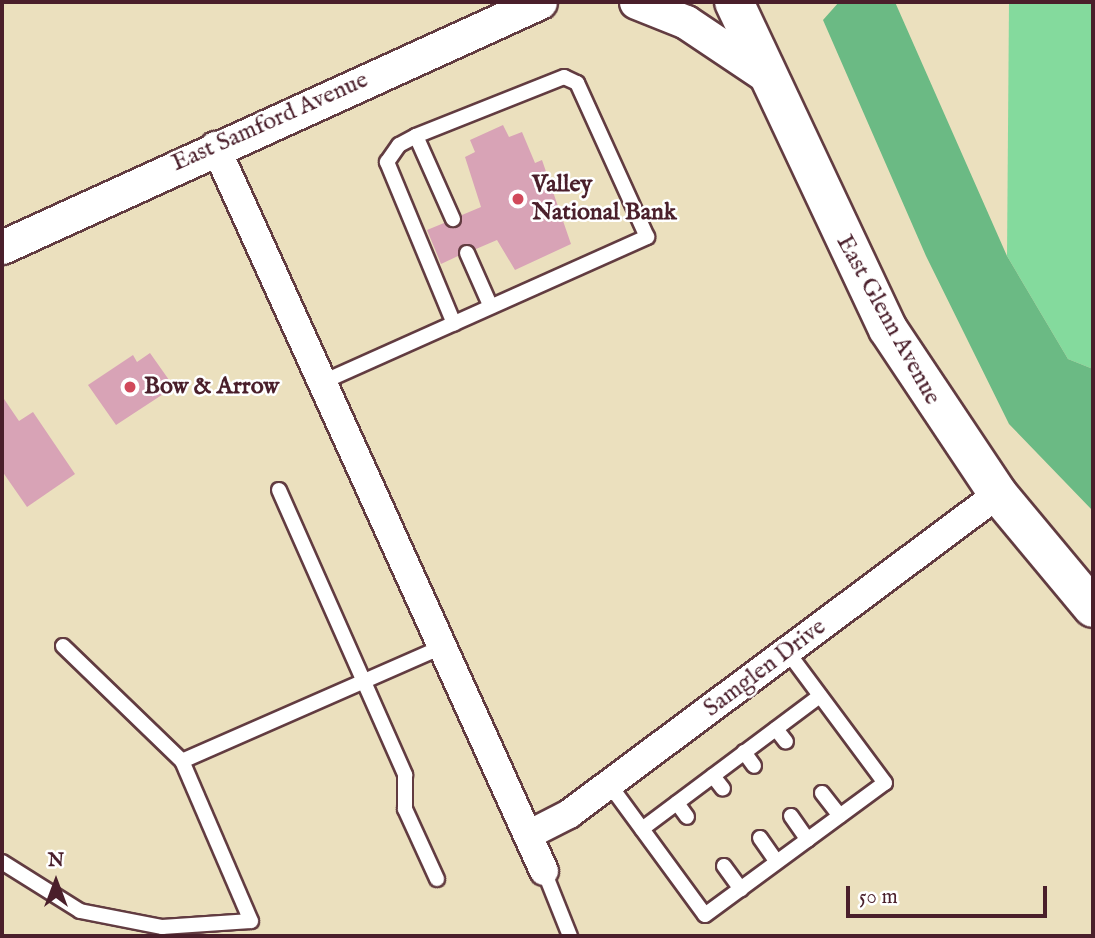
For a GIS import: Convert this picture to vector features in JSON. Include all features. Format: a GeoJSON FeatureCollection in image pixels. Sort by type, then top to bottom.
{"type":"FeatureCollection","features":[{"type":"Feature","properties":{"kind":"main road","name":"East Glenn Avenue"},"geometry":{"type":"LineString","coordinates":[[734,2],[883,318],[998,494],[1093,607]]}},
{"type":"Feature","properties":{"kind":"street","name":"East Samford Avenue"},"geometry":{"type":"LineString","coordinates":[[2,247],[215,146],[540,2]]}},
{"type":"Feature","properties":{"kind":"street"},"geometry":{"type":"LineString","coordinates":[[636,2],[686,22],[771,79]]}},
{"type":"Feature","properties":{"kind":"street"},"geometry":{"type":"LineString","coordinates":[[215,146],[325,381],[544,872]]}},
{"type":"Feature","properties":{"kind":"street","name":"Samglen Drive"},"geometry":{"type":"LineString","coordinates":[[528,835],[609,784],[998,494]]}},
{"type":"Feature","properties":{"kind":"lane"},"geometry":{"type":"LineString","coordinates":[[325,381],[454,324],[490,305],[647,237],[577,83],[564,77],[548,81],[416,136],[399,145],[387,162],[454,324]]}},
{"type":"Feature","properties":{"kind":"lane"},"geometry":{"type":"LineString","coordinates":[[416,136],[453,219]]}},
{"type":"Feature","properties":{"kind":"lane"},"geometry":{"type":"LineString","coordinates":[[467,253],[490,305]]}},
{"type":"Feature","properties":{"kind":"lane"},"geometry":{"type":"LineString","coordinates":[[279,490],[366,680],[405,775],[405,809],[437,879]]}},
{"type":"Feature","properties":{"kind":"lane"},"geometry":{"type":"LineString","coordinates":[[2,862],[80,911],[162,927],[251,921],[182,761],[63,646]]}},
{"type":"Feature","properties":{"kind":"lane"},"geometry":{"type":"LineString","coordinates":[[182,761],[444,646]]}},
{"type":"Feature","properties":{"kind":"lane"},"geometry":{"type":"LineString","coordinates":[[609,784],[705,915],[885,783],[787,651]]}},
{"type":"Feature","properties":{"kind":"lane"},"geometry":{"type":"LineString","coordinates":[[642,829],[820,696]]}},
{"type":"Feature","properties":{"kind":"lane"},"geometry":{"type":"LineString","coordinates":[[776,729],[786,742]]}},
{"type":"Feature","properties":{"kind":"lane"},"geometry":{"type":"LineString","coordinates":[[744,752],[754,766]]}},
{"type":"Feature","properties":{"kind":"lane"},"geometry":{"type":"LineString","coordinates":[[713,776],[723,789]]}},
{"type":"Feature","properties":{"kind":"lane"},"geometry":{"type":"LineString","coordinates":[[822,793],[840,816]]}},
{"type":"Feature","properties":{"kind":"lane"},"geometry":{"type":"LineString","coordinates":[[677,803],[687,817]]}},
{"type":"Feature","properties":{"kind":"lane"},"geometry":{"type":"LineString","coordinates":[[790,816],[808,840]]}},
{"type":"Feature","properties":{"kind":"lane"},"geometry":{"type":"LineString","coordinates":[[760,838],[777,862]]}},
{"type":"Feature","properties":{"kind":"lane"},"geometry":{"type":"LineString","coordinates":[[724,866],[741,889]]}},
{"type":"Feature","properties":{"kind":"lane"},"geometry":{"type":"LineString","coordinates":[[544,872],[570,936]]}},
{"type":"Feature","properties":{"kind":"green space"},"geometry":{"type":"Polygon","coordinates":[[[839,2],[895,2],[1007,256],[1068,359],[1093,369],[1093,511],[1009,424],[926,256],[823,20],[839,2]]]}},
{"type":"Feature","properties":{"kind":"green space"},"geometry":{"type":"Polygon","coordinates":[[[1009,2],[1093,2],[1093,369],[1068,359],[1007,256],[1009,2]]]}},
{"type":"Feature","properties":{"kind":"building","name":"Valley National Bank"},"geometry":{"type":"Polygon","coordinates":[[[503,125],[509,137],[522,132],[535,163],[542,160],[571,244],[515,270],[497,240],[476,249],[464,244],[458,256],[441,264],[427,230],[444,223],[456,228],[462,215],[481,207],[465,157],[475,152],[470,140],[503,125]]]}},
{"type":"Feature","properties":{"kind":"building"},"geometry":{"type":"Polygon","coordinates":[[[150,353],[174,387],[116,425],[88,385],[133,355],[137,362],[150,353]]]}},
{"type":"Feature","properties":{"kind":"building"},"geometry":{"type":"Polygon","coordinates":[[[2,396],[19,421],[33,412],[75,474],[27,507],[2,471],[2,396]]]}},
{"type":"Feature","properties":{"kind":"place","name":"Valley National Bank"},"geometry":{"type":"Point","coordinates":[518,199]}},
{"type":"Feature","properties":{"kind":"place","name":"Bow & Arrow"},"geometry":{"type":"Point","coordinates":[130,387]}}]}
